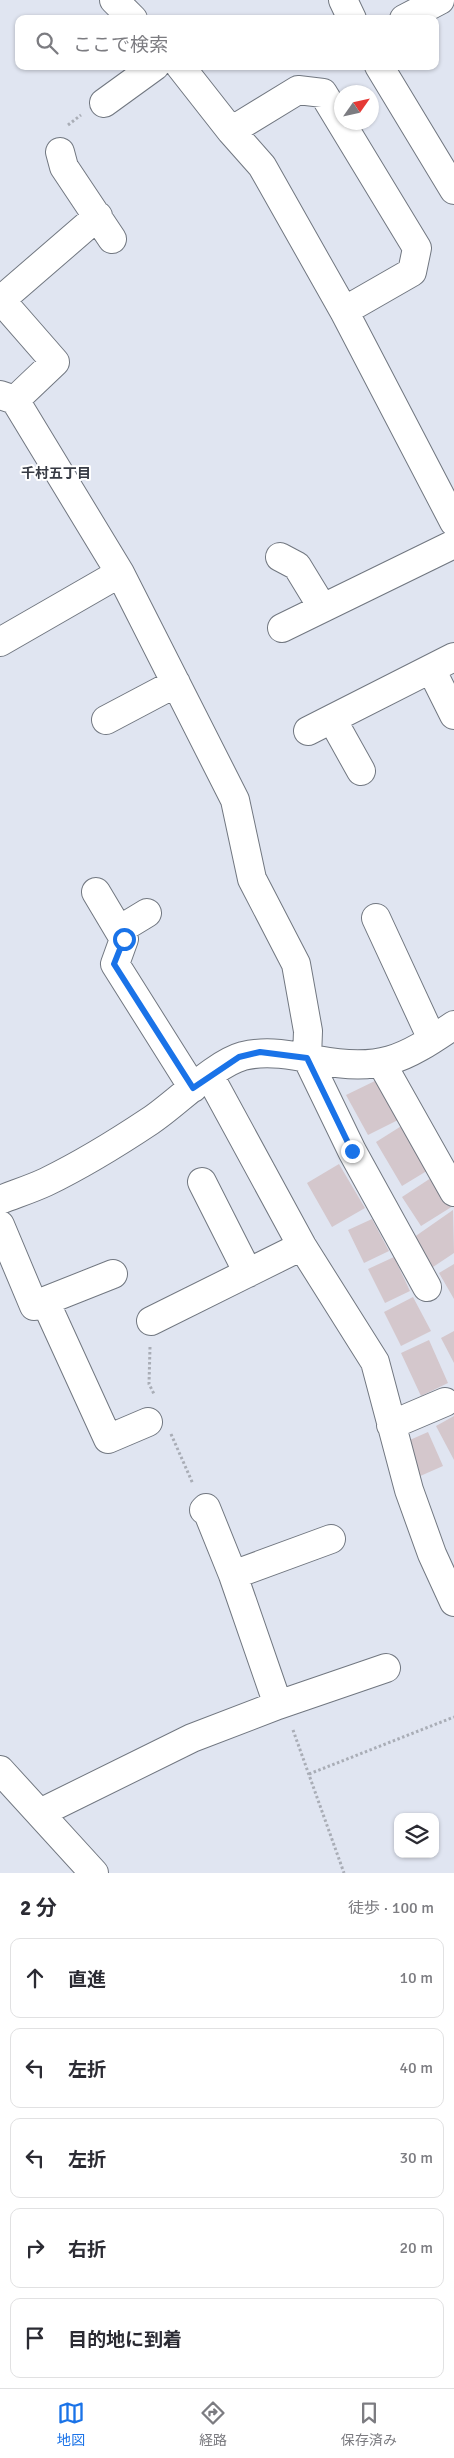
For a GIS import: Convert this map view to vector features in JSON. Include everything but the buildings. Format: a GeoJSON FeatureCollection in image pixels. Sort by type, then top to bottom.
{"type":"FeatureCollection","features":[{"type":"Feature","properties":{"kind":"street"},"geometry":{"type":"LineString","coordinates":[[114,0],[129,15]]}},
{"type":"Feature","properties":{"kind":"street"},"geometry":{"type":"LineString","coordinates":[[343,0],[350,15]]}},
{"type":"Feature","properties":{"kind":"street"},"geometry":{"type":"LineString","coordinates":[[412,15],[440,0]]}},
{"type":"Feature","properties":{"kind":"street"},"geometry":{"type":"LineString","coordinates":[[104,103],[149,70]]}},
{"type":"Feature","properties":{"kind":"street"},"geometry":{"type":"LineString","coordinates":[[183,70],[230,131],[262,166],[344,311],[454,522]]}},
{"type":"Feature","properties":{"kind":"street"},"geometry":{"type":"LineString","coordinates":[[381,70],[454,190]]}},
{"type":"Feature","properties":{"kind":"street"},"geometry":{"type":"LineString","coordinates":[[230,131],[298,90],[323,94],[416,248],[412,272],[344,311]]}},
{"type":"Feature","properties":{"kind":"street"},"geometry":{"type":"LineString","coordinates":[[60,152],[64,167],[112,239]]}},
{"type":"Feature","properties":{"kind":"street"},"geometry":{"type":"LineString","coordinates":[[98,216],[0,300],[55,362],[8,398],[120,574],[235,800],[252,879],[296,964],[308,1031],[307,1058],[352,1151],[427,1287]]}},
{"type":"Feature","properties":{"kind":"street"},"geometry":{"type":"LineString","coordinates":[[282,628],[454,544]]}},
{"type":"Feature","properties":{"kind":"street"},"geometry":{"type":"LineString","coordinates":[[280,557],[297,566],[322,607]]}},
{"type":"Feature","properties":{"kind":"street"},"geometry":{"type":"LineString","coordinates":[[0,642],[120,574]]}},
{"type":"Feature","properties":{"kind":"street"},"geometry":{"type":"LineString","coordinates":[[361,771],[320,725],[442,663],[454,715]]}},
{"type":"Feature","properties":{"kind":"street"},"geometry":{"type":"LineString","coordinates":[[106,720],[176,683]]}},
{"type":"Feature","properties":{"kind":"street"},"geometry":{"type":"LineString","coordinates":[[96,892],[124,939],[114,964],[201,1082],[375,1362],[390,1425],[409,1490],[432,1554],[454,1602]]}},
{"type":"Feature","properties":{"kind":"street"},"geometry":{"type":"LineString","coordinates":[[119,930],[147,913]]}},
{"type":"Feature","properties":{"kind":"street"},"geometry":{"type":"LineString","coordinates":[[0,1200],[45,1183],[95,1155],[152,1120],[201,1082],[239,1057],[260,1052],[347,1065],[382,1064],[446,1037],[376,918]]}},
{"type":"Feature","properties":{"kind":"street"},"geometry":{"type":"LineString","coordinates":[[382,1064],[454,1192]]}},
{"type":"Feature","properties":{"kind":"street"},"geometry":{"type":"LineString","coordinates":[[202,1182],[248,1273]]}},
{"type":"Feature","properties":{"kind":"street"},"geometry":{"type":"LineString","coordinates":[[0,1225],[34,1306],[113,1274]]}},
{"type":"Feature","properties":{"kind":"street"},"geometry":{"type":"LineString","coordinates":[[151,1321],[302,1246]]}},
{"type":"Feature","properties":{"kind":"street"},"geometry":{"type":"LineString","coordinates":[[45,1302],[108,1439],[148,1422]]}},
{"type":"Feature","properties":{"kind":"street"},"geometry":{"type":"LineString","coordinates":[[390,1425],[445,1402]]}},
{"type":"Feature","properties":{"kind":"street"},"geometry":{"type":"LineString","coordinates":[[204,1510],[206,1508],[233,1575],[281,1704]]}},
{"type":"Feature","properties":{"kind":"street"},"geometry":{"type":"LineString","coordinates":[[233,1575],[331,1539]]}},
{"type":"Feature","properties":{"kind":"street"},"geometry":{"type":"LineString","coordinates":[[40,1813],[192,1738],[281,1704],[386,1668]]}},
{"type":"Feature","properties":{"kind":"street"},"geometry":{"type":"LineString","coordinates":[[0,1770],[94,1873]]}},
{"type":"Feature","properties":{"kind":"path"},"geometry":{"type":"LineString","coordinates":[[60,152],[51,137],[100,101],[104,103]]}},
{"type":"Feature","properties":{"kind":"path"},"geometry":{"type":"LineString","coordinates":[[281,1704],[309,1774],[344,1873]]}},
{"type":"Feature","properties":{"kind":"path"},"geometry":{"type":"LineString","coordinates":[[309,1774],[454,1717]]}},
{"type":"Feature","properties":{"kind":"district","name":"千村五丁目"},"geometry":{"type":"Point","coordinates":[56,473]}},
{"type":"Feature","properties":{"kind":"route"},"geometry":{"type":"LineString","coordinates":[[124,939],[114,964],[193,1088],[209,1075],[239,1057],[260,1052],[307,1058],[315,1078],[352,1151]]}}]}
